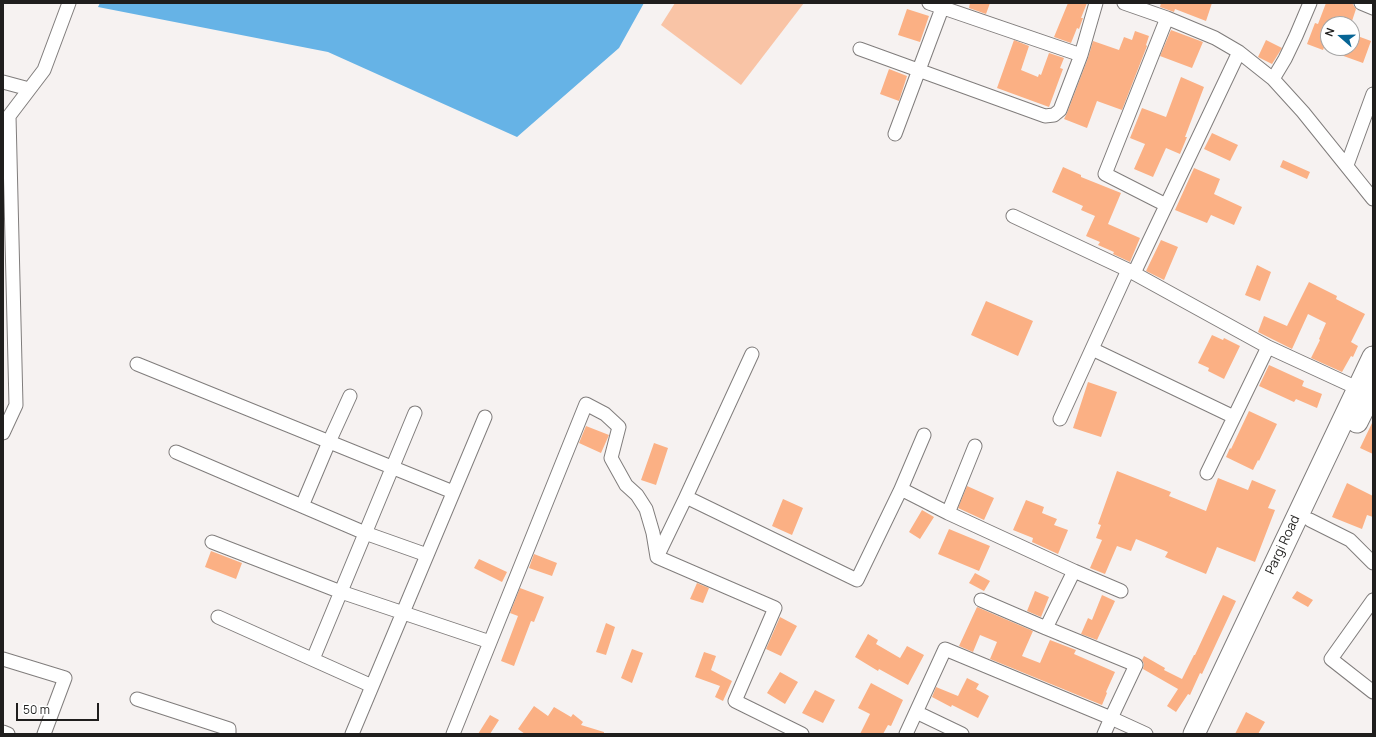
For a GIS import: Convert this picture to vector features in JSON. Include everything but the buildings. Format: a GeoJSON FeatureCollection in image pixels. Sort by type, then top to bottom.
{"type":"FeatureCollection","features":[{"type":"Feature","properties":{"kind":"main road","name":"Pargi Road"},"geometry":{"type":"LineString","coordinates":[[1209,734],[1310,520],[1365,389],[1373,357]]}},
{"type":"Feature","properties":{"kind":"main road","name":"Pargi Road"},"geometry":{"type":"LineString","coordinates":[[1194,734],[1365,389]]}},
{"type":"Feature","properties":{"kind":"street"},"geometry":{"type":"LineString","coordinates":[[3,433],[16,405],[9,389],[9,116],[44,70],[69,3]]}},
{"type":"Feature","properties":{"kind":"street"},"geometry":{"type":"LineString","coordinates":[[929,3],[943,5],[1081,56]]}},
{"type":"Feature","properties":{"kind":"street"},"geometry":{"type":"LineString","coordinates":[[860,49],[1045,116],[1054,115],[1060,110],[1081,56],[1096,3]]}},
{"type":"Feature","properties":{"kind":"street"},"geometry":{"type":"LineString","coordinates":[[1124,3],[1167,18],[1215,38],[1239,52],[1272,79],[1303,112],[1373,198]]}},
{"type":"Feature","properties":{"kind":"street"},"geometry":{"type":"LineString","coordinates":[[1272,79],[1284,60],[1310,3]]}},
{"type":"Feature","properties":{"kind":"street"},"geometry":{"type":"LineString","coordinates":[[1361,3],[1373,8]]}},
{"type":"Feature","properties":{"kind":"street"},"geometry":{"type":"LineString","coordinates":[[895,134],[943,5]]}},
{"type":"Feature","properties":{"kind":"street"},"geometry":{"type":"LineString","coordinates":[[1166,205],[1105,174],[1167,18]]}},
{"type":"Feature","properties":{"kind":"street"},"geometry":{"type":"LineString","coordinates":[[1060,419],[1092,349],[1166,205],[1239,52]]}},
{"type":"Feature","properties":{"kind":"street"},"geometry":{"type":"LineString","coordinates":[[3,82],[29,89]]}},
{"type":"Feature","properties":{"kind":"street"},"geometry":{"type":"LineString","coordinates":[[1347,165],[1373,94]]}},
{"type":"Feature","properties":{"kind":"street"},"geometry":{"type":"LineString","coordinates":[[1013,216],[1131,272],[1268,347],[1365,389]]}},
{"type":"Feature","properties":{"kind":"street"},"geometry":{"type":"LineString","coordinates":[[1207,473],[1268,347]]}},
{"type":"Feature","properties":{"kind":"street"},"geometry":{"type":"LineString","coordinates":[[1092,349],[1234,417]]}},
{"type":"Feature","properties":{"kind":"street"},"geometry":{"type":"LineString","coordinates":[[656,557],[686,497],[752,354]]}},
{"type":"Feature","properties":{"kind":"street"},"geometry":{"type":"LineString","coordinates":[[137,364],[453,492]]}},
{"type":"Feature","properties":{"kind":"street"},"geometry":{"type":"LineString","coordinates":[[302,506],[350,396]]}},
{"type":"Feature","properties":{"kind":"street"},"geometry":{"type":"LineString","coordinates":[[452,734],[586,404],[605,414],[619,427],[611,458],[626,485],[637,495],[646,510],[653,533],[656,557]]}},
{"type":"Feature","properties":{"kind":"street"},"geometry":{"type":"LineString","coordinates":[[313,659],[414,413]]}},
{"type":"Feature","properties":{"kind":"street"},"geometry":{"type":"LineString","coordinates":[[352,734],[485,417]]}},
{"type":"Feature","properties":{"kind":"street"},"geometry":{"type":"LineString","coordinates":[[686,497],[857,580],[901,489],[924,435]]}},
{"type":"Feature","properties":{"kind":"street"},"geometry":{"type":"LineString","coordinates":[[948,513],[975,446]]}},
{"type":"Feature","properties":{"kind":"street"},"geometry":{"type":"LineString","coordinates":[[176,452],[365,533],[427,555]]}},
{"type":"Feature","properties":{"kind":"street"},"geometry":{"type":"LineString","coordinates":[[901,489],[948,513],[1074,571],[1122,591]]}},
{"type":"Feature","properties":{"kind":"street"},"geometry":{"type":"LineString","coordinates":[[1310,520],[1350,540],[1373,563]]}},
{"type":"Feature","properties":{"kind":"street"},"geometry":{"type":"LineString","coordinates":[[212,542],[341,592],[490,642]]}},
{"type":"Feature","properties":{"kind":"street"},"geometry":{"type":"LineString","coordinates":[[656,557],[775,608],[736,701],[802,734]]}},
{"type":"Feature","properties":{"kind":"street"},"geometry":{"type":"LineString","coordinates":[[1046,628],[1074,571]]}},
{"type":"Feature","properties":{"kind":"street"},"geometry":{"type":"LineString","coordinates":[[981,600],[1136,665],[1104,734]]}},
{"type":"Feature","properties":{"kind":"street"},"geometry":{"type":"LineString","coordinates":[[1373,600],[1331,659],[1373,692]]}},
{"type":"Feature","properties":{"kind":"street"},"geometry":{"type":"LineString","coordinates":[[218,617],[372,686]]}},
{"type":"Feature","properties":{"kind":"street"},"geometry":{"type":"LineString","coordinates":[[906,734],[945,649],[1146,734]]}},
{"type":"Feature","properties":{"kind":"street"},"geometry":{"type":"LineString","coordinates":[[3,659],[65,678],[44,734]]}},
{"type":"Feature","properties":{"kind":"street"},"geometry":{"type":"LineString","coordinates":[[137,699],[229,729],[229,734]]}},
{"type":"Feature","properties":{"kind":"street"},"geometry":{"type":"LineString","coordinates":[[916,712],[962,734]]}},
{"type":"Feature","properties":{"kind":"street"},"geometry":{"type":"LineString","coordinates":[[3,732],[8,734]]}},
{"type":"Feature","properties":{"kind":"shaded area"},"geometry":{"type":"Polygon","coordinates":[[[675,3],[804,3],[741,85],[661,25],[675,3]]]}},
{"type":"Feature","properties":{"kind":"water"},"geometry":{"type":"Polygon","coordinates":[[[100,3],[644,3],[619,48],[517,137],[328,52],[98,7],[100,3]]]}}]}
